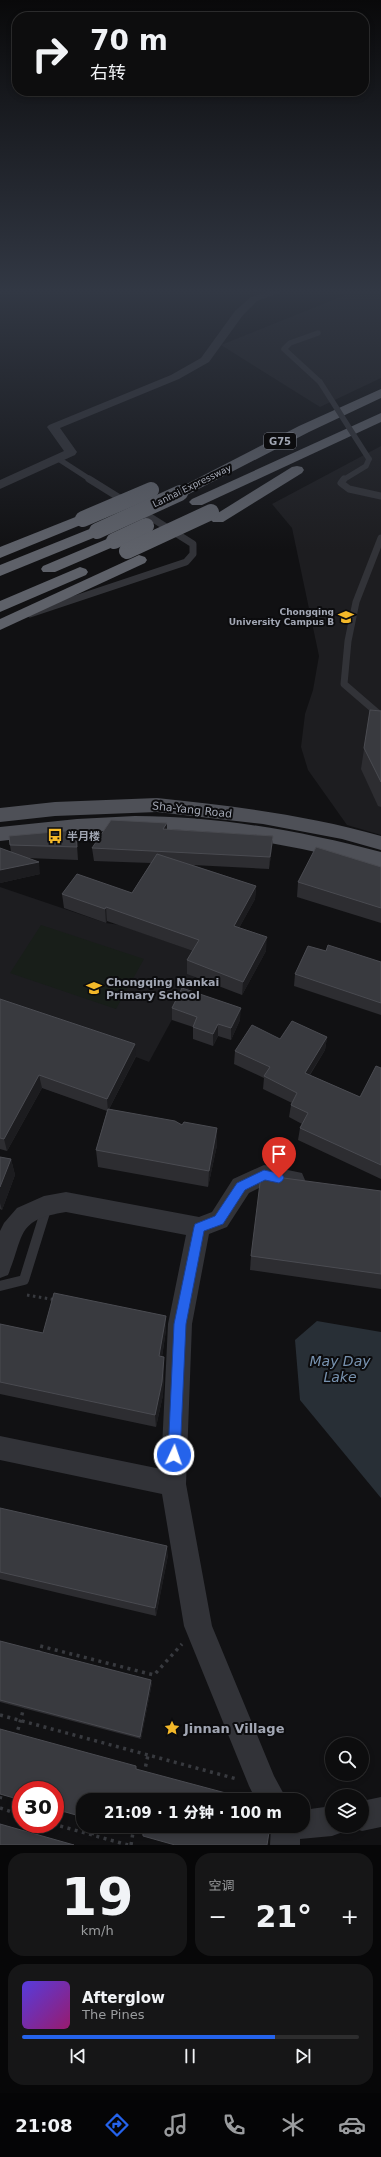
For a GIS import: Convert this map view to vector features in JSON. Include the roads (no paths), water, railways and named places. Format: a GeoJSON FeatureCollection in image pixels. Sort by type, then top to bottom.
{"type":"FeatureCollection","features":[{"type":"Feature","properties":{"kind":"highway","name":"G75"},"geometry":{"type":"LineString","coordinates":[[174,485],[304,429],[381,393]]}},
{"type":"Feature","properties":{"kind":"highway","name":"Lanhai Expressway"},"geometry":{"type":"LineString","coordinates":[[14,584],[114,540],[381,417]]}},
{"type":"Feature","properties":{"kind":"highway"},"geometry":{"type":"LineString","coordinates":[[5,623],[273,484],[381,422]]}},
{"type":"Feature","properties":{"kind":"highway","name":"Lanhai Expressway"},"geometry":{"type":"LineString","coordinates":[[0,571],[97,531],[174,485]]}},
{"type":"Feature","properties":{"kind":"highway"},"geometry":{"type":"LineString","coordinates":[[0,553],[83,519],[174,485]]}},
{"type":"Feature","properties":{"kind":"highway"},"geometry":{"type":"LineString","coordinates":[[0,607],[133,556]]}},
{"type":"Feature","properties":{"kind":"main road","name":"Sha-Yang Road"},"geometry":{"type":"LineString","coordinates":[[0,815],[55,809],[157,804],[263,817],[342,832],[381,843]]}},
{"type":"Feature","properties":{"kind":"main road","name":"Sha-Yang Road"},"geometry":{"type":"LineString","coordinates":[[0,834],[62,826],[154,823],[258,834],[336,847],[381,860]]}},
{"type":"Feature","properties":{"kind":"street"},"geometry":{"type":"LineString","coordinates":[[0,485],[71,452],[53,427],[172,378]]}},
{"type":"Feature","properties":{"kind":"street"},"geometry":{"type":"LineString","coordinates":[[0,1267],[13,1226],[31,1210],[47,1204],[66,1202],[199,1227],[219,1220],[241,1186],[264,1175],[311,1183]]}},
{"type":"Feature","properties":{"kind":"street"},"geometry":{"type":"LineString","coordinates":[[199,1227],[180,1324],[173,1484],[198,1626],[268,1793]]}},
{"type":"Feature","properties":{"kind":"street"},"geometry":{"type":"LineString","coordinates":[[0,1448],[173,1484]]}},
{"type":"Feature","properties":{"kind":"street"},"geometry":{"type":"LineString","coordinates":[[369,1815],[381,1812]]}},
{"type":"Feature","properties":{"kind":"street"},"geometry":{"type":"LineString","coordinates":[[310,1826],[325,1823]]}},
{"type":"Feature","properties":{"kind":"lane"},"geometry":{"type":"LineString","coordinates":[[316,378],[320,382],[369,459],[366,466],[344,478],[341,483],[349,489],[381,496]]}},
{"type":"Feature","properties":{"kind":"lane"},"geometry":{"type":"LineString","coordinates":[[5,623],[171,568],[186,562],[193,554],[193,544],[58,458]]}},
{"type":"Feature","properties":{"kind":"lane"},"geometry":{"type":"LineString","coordinates":[[381,538],[356,602],[348,642],[344,684],[381,716]]}},
{"type":"Feature","properties":{"kind":"lane"},"geometry":{"type":"LineString","coordinates":[[0,1286],[24,1280],[47,1204]]}},
{"type":"Feature","properties":{"kind":"water","name":"May Day Lake"},"geometry":{"type":"Polygon","coordinates":[[[317,1321],[381,1332],[381,1498],[300,1400],[295,1340],[317,1321]]]}},
{"type":"Feature","properties":{"kind":"place","name":"Chongqing University Campus B"},"geometry":{"type":"Point","coordinates":[346,617]}},
{"type":"Feature","properties":{"kind":"place","name":"半月楼"},"geometry":{"type":"Point","coordinates":[55,836]}},
{"type":"Feature","properties":{"kind":"place","name":"Chongqing Nankai Primary School"},"geometry":{"type":"Point","coordinates":[94,988]}},
{"type":"Feature","properties":{"kind":"place","name":"Jinnan Village"},"geometry":{"type":"Point","coordinates":[172,1728]}}]}
